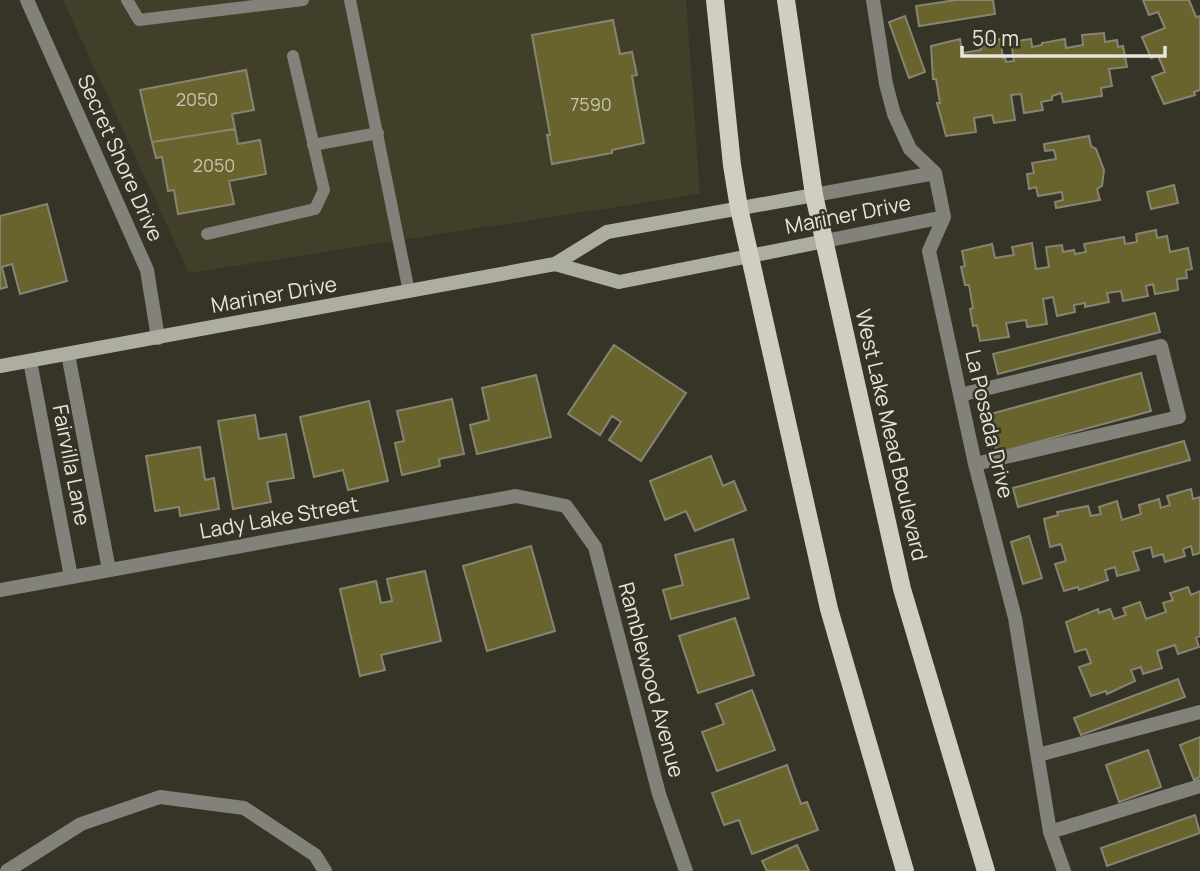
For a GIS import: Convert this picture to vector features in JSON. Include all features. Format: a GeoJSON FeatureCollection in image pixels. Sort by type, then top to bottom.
{"type":"FeatureCollection","features":[{"type":"Feature","properties":{"kind":"main road"},"geometry":{"type":"LineString","coordinates":[[715,0],[739,208],[829,609],[905,871]]}},
{"type":"Feature","properties":{"kind":"main road","name":"West Lake Mead Boulevard"},"geometry":{"type":"LineString","coordinates":[[786,0],[814,195],[902,589],[986,871]]}},
{"type":"Feature","properties":{"kind":"street","name":"Secret Shore Drive"},"geometry":{"type":"LineString","coordinates":[[27,0],[146,270],[158,338]]}},
{"type":"Feature","properties":{"kind":"street"},"geometry":{"type":"LineString","coordinates":[[873,0],[886,84],[894,114],[910,149],[935,173],[944,217]]}},
{"type":"Feature","properties":{"kind":"street","name":"Mariner Drive"},"geometry":{"type":"LineString","coordinates":[[0,366],[555,264],[607,232],[935,173]]}},
{"type":"Feature","properties":{"kind":"street","name":"Mariner Drive"},"geometry":{"type":"LineString","coordinates":[[555,264],[619,282],[944,217]]}},
{"type":"Feature","properties":{"kind":"street","name":"La Posada Drive"},"geometry":{"type":"LineString","coordinates":[[944,217],[929,251],[975,464],[1015,618],[1051,832],[1064,871]]}},
{"type":"Feature","properties":{"kind":"street"},"geometry":{"type":"LineString","coordinates":[[960,395],[1161,346],[1179,416],[975,464]]}},
{"type":"Feature","properties":{"kind":"street","name":"Fairvilla Lane"},"geometry":{"type":"LineString","coordinates":[[68,354],[109,570]]}},
{"type":"Feature","properties":{"kind":"street","name":"Fairvilla Lane"},"geometry":{"type":"LineString","coordinates":[[30,361],[71,577]]}},
{"type":"Feature","properties":{"kind":"street","name":"Lady Lake Street"},"geometry":{"type":"LineString","coordinates":[[0,590],[516,496],[566,506]]}},
{"type":"Feature","properties":{"kind":"street","name":"Ramblewood Avenue"},"geometry":{"type":"LineString","coordinates":[[566,506],[595,547],[659,794],[686,871]]}},
{"type":"Feature","properties":{"kind":"street"},"geometry":{"type":"LineString","coordinates":[[1038,755],[1200,712]]}},
{"type":"Feature","properties":{"kind":"street"},"geometry":{"type":"LineString","coordinates":[[1051,832],[1200,786]]}},
{"type":"Feature","properties":{"kind":"street"},"geometry":{"type":"LineString","coordinates":[[7,871],[81,824],[160,797],[244,808],[315,855],[325,871]]}},
{"type":"Feature","properties":{"kind":"lane"},"geometry":{"type":"LineString","coordinates":[[127,0],[139,20]]}},
{"type":"Feature","properties":{"kind":"lane"},"geometry":{"type":"LineString","coordinates":[[138,0],[139,20]]}},
{"type":"Feature","properties":{"kind":"lane"},"geometry":{"type":"LineString","coordinates":[[139,20],[303,0]]}},
{"type":"Feature","properties":{"kind":"lane"},"geometry":{"type":"LineString","coordinates":[[350,0],[409,292]]}},
{"type":"Feature","properties":{"kind":"lane"},"geometry":{"type":"LineString","coordinates":[[207,234],[315,209],[324,190],[293,56]]}},
{"type":"Feature","properties":{"kind":"lane"},"geometry":{"type":"LineString","coordinates":[[313,145],[378,133]]}},
{"type":"Feature","properties":{"kind":"shaded area"},"geometry":{"type":"Polygon","coordinates":[[[63,0],[686,0],[700,194],[189,273],[63,0]]]}},
{"type":"Feature","properties":{"kind":"building"},"geometry":{"type":"Polygon","coordinates":[[[956,0],[993,0],[995,14],[919,26],[916,6],[956,0]]]}},
{"type":"Feature","properties":{"kind":"building"},"geometry":{"type":"Polygon","coordinates":[[[1143,0],[1189,0],[1196,17],[1200,16],[1200,90],[1194,92],[1195,95],[1164,104],[1152,77],[1165,72],[1158,56],[1151,58],[1142,37],[1165,28],[1158,12],[1149,15],[1143,0]]]}},
{"type":"Feature","properties":{"kind":"building"},"geometry":{"type":"Polygon","coordinates":[[[905,16],[925,72],[909,78],[889,22],[905,16]]]}},
{"type":"Feature","properties":{"kind":"building"},"geometry":{"type":"Polygon","coordinates":[[[613,20],[620,54],[632,52],[637,75],[632,76],[644,143],[612,150],[612,153],[552,164],[547,135],[550,135],[532,35],[613,20]]]}},
{"type":"Feature","properties":{"kind":"building"},"geometry":{"type":"Polygon","coordinates":[[[1104,33],[1105,42],[1117,40],[1118,47],[1123,46],[1127,67],[1109,69],[1112,86],[1101,88],[1102,96],[1063,102],[1061,93],[1052,96],[1052,100],[1041,102],[1043,110],[1024,113],[1021,94],[1011,95],[1015,120],[994,123],[992,115],[974,118],[976,132],[946,136],[937,103],[940,103],[936,79],[933,79],[931,46],[960,39],[962,53],[981,50],[980,43],[1000,39],[1006,62],[1014,61],[1011,42],[1031,39],[1032,47],[1065,39],[1066,48],[1083,45],[1082,35],[1104,33]]]}},
{"type":"Feature","properties":{"kind":"building"},"geometry":{"type":"Polygon","coordinates":[[[246,70],[254,110],[232,114],[235,129],[152,142],[140,90],[246,70]]]}},
{"type":"Feature","properties":{"kind":"building"},"geometry":{"type":"Polygon","coordinates":[[[235,129],[238,144],[260,140],[266,174],[229,181],[234,204],[178,214],[174,190],[168,191],[162,157],[156,158],[152,142],[235,129]]]}},
{"type":"Feature","properties":{"kind":"building"},"geometry":{"type":"Polygon","coordinates":[[[1089,136],[1091,146],[1096,149],[1104,170],[1102,186],[1097,189],[1100,200],[1056,208],[1055,202],[1063,200],[1062,192],[1038,196],[1036,187],[1029,189],[1027,174],[1034,173],[1032,163],[1056,159],[1054,150],[1045,151],[1044,144],[1089,136]]]}},
{"type":"Feature","properties":{"kind":"building"},"geometry":{"type":"Polygon","coordinates":[[[1174,185],[1178,203],[1151,209],[1147,192],[1174,185]]]}},
{"type":"Feature","properties":{"kind":"building"},"geometry":{"type":"Polygon","coordinates":[[[47,204],[67,281],[20,294],[12,264],[2,267],[7,287],[0,289],[0,216],[47,204]]]}},
{"type":"Feature","properties":{"kind":"building"},"geometry":{"type":"Polygon","coordinates":[[[1156,230],[1157,238],[1167,236],[1170,252],[1188,248],[1192,269],[1186,270],[1187,278],[1177,279],[1178,290],[1155,294],[1153,284],[1146,286],[1148,296],[1123,301],[1121,291],[1107,293],[1109,302],[1085,307],[1085,303],[1074,305],[1075,312],[1057,316],[1053,297],[1043,299],[1047,324],[1027,327],[1026,320],[1006,323],[1009,337],[980,341],[977,325],[973,326],[969,285],[965,285],[961,267],[965,266],[962,251],[992,244],[995,258],[1014,255],[1012,247],[1032,243],[1036,269],[1049,267],[1046,247],[1062,245],[1063,252],[1074,250],[1075,254],[1086,252],[1084,244],[1124,237],[1125,244],[1137,242],[1136,234],[1156,230]]]}},
{"type":"Feature","properties":{"kind":"building"},"geometry":{"type":"Polygon","coordinates":[[[1155,313],[1160,332],[998,374],[993,354],[1155,313]]]}},
{"type":"Feature","properties":{"kind":"building"},"geometry":{"type":"Polygon","coordinates":[[[614,345],[686,393],[641,461],[609,440],[621,422],[612,416],[600,435],[568,414],[614,345]]]}},
{"type":"Feature","properties":{"kind":"building"},"geometry":{"type":"Polygon","coordinates":[[[1141,373],[1151,411],[997,453],[987,415],[1141,373]]]}},
{"type":"Feature","properties":{"kind":"building"},"geometry":{"type":"Polygon","coordinates":[[[536,375],[551,437],[477,454],[470,425],[489,420],[482,388],[536,375]]]}},
{"type":"Feature","properties":{"kind":"building"},"geometry":{"type":"Polygon","coordinates":[[[452,399],[464,454],[439,459],[440,466],[402,475],[395,443],[404,441],[397,411],[452,399]]]}},
{"type":"Feature","properties":{"kind":"building"},"geometry":{"type":"Polygon","coordinates":[[[369,401],[388,481],[348,490],[343,470],[314,477],[300,417],[369,401]]]}},
{"type":"Feature","properties":{"kind":"building"},"geometry":{"type":"Polygon","coordinates":[[[255,415],[259,439],[286,434],[294,478],[267,482],[271,502],[233,509],[218,421],[255,415]]]}},
{"type":"Feature","properties":{"kind":"building"},"geometry":{"type":"Polygon","coordinates":[[[1184,441],[1190,460],[1018,507],[1013,488],[1184,441]]]}},
{"type":"Feature","properties":{"kind":"building"},"geometry":{"type":"Polygon","coordinates":[[[200,447],[205,480],[214,478],[219,509],[180,516],[179,507],[155,511],[146,456],[200,447]]]}},
{"type":"Feature","properties":{"kind":"building"},"geometry":{"type":"Polygon","coordinates":[[[711,456],[723,486],[734,481],[746,510],[695,531],[686,511],[665,520],[650,481],[711,456]]]}},
{"type":"Feature","properties":{"kind":"building"},"geometry":{"type":"Polygon","coordinates":[[[1191,489],[1193,499],[1200,497],[1200,553],[1193,555],[1191,546],[1183,549],[1185,556],[1165,562],[1163,554],[1153,557],[1151,547],[1133,552],[1139,570],[1117,576],[1115,567],[1105,570],[1108,580],[1079,590],[1078,587],[1064,591],[1055,564],[1066,561],[1061,544],[1050,547],[1044,519],[1058,515],[1057,512],[1088,506],[1091,516],[1101,514],[1099,507],[1117,501],[1122,520],[1141,514],[1139,505],[1159,499],[1161,508],[1170,505],[1167,496],[1191,489]]]}},
{"type":"Feature","properties":{"kind":"building"},"geometry":{"type":"Polygon","coordinates":[[[1029,536],[1042,578],[1023,584],[1011,542],[1029,536]]]}},
{"type":"Feature","properties":{"kind":"building"},"geometry":{"type":"Polygon","coordinates":[[[733,539],[749,598],[671,619],[663,590],[683,585],[675,555],[733,539]]]}},
{"type":"Feature","properties":{"kind":"building"},"geometry":{"type":"Polygon","coordinates":[[[531,546],[555,631],[487,651],[463,566],[531,546]]]}},
{"type":"Feature","properties":{"kind":"building"},"geometry":{"type":"Polygon","coordinates":[[[425,571],[441,641],[381,655],[385,670],[360,676],[340,589],[376,581],[381,603],[392,601],[387,579],[425,571]]]}},
{"type":"Feature","properties":{"kind":"building"},"geometry":{"type":"Polygon","coordinates":[[[1188,587],[1191,595],[1200,591],[1200,636],[1196,638],[1199,647],[1178,654],[1175,645],[1157,651],[1162,668],[1143,674],[1141,667],[1131,670],[1135,681],[1107,694],[1106,691],[1091,696],[1079,667],[1091,663],[1086,649],[1075,652],[1066,622],[1098,609],[1099,613],[1110,609],[1114,619],[1126,615],[1123,608],[1140,602],[1146,619],[1166,612],[1163,603],[1173,600],[1170,593],[1188,587]]]}},
{"type":"Feature","properties":{"kind":"building"},"geometry":{"type":"Polygon","coordinates":[[[735,618],[754,675],[698,693],[679,636],[735,618]]]}},
{"type":"Feature","properties":{"kind":"building"},"geometry":{"type":"Polygon","coordinates":[[[1178,679],[1185,697],[1081,735],[1074,718],[1178,679]]]}},
{"type":"Feature","properties":{"kind":"building"},"geometry":{"type":"Polygon","coordinates":[[[752,690],[775,750],[717,771],[702,732],[724,724],[716,704],[752,690]]]}},
{"type":"Feature","properties":{"kind":"building"},"geometry":{"type":"Polygon","coordinates":[[[1200,737],[1200,777],[1194,780],[1180,745],[1200,737]]]}},
{"type":"Feature","properties":{"kind":"building"},"geometry":{"type":"Polygon","coordinates":[[[1148,750],[1161,787],[1119,802],[1106,765],[1148,750]]]}},
{"type":"Feature","properties":{"kind":"building"},"geometry":{"type":"Polygon","coordinates":[[[787,765],[801,804],[807,802],[818,830],[752,854],[739,820],[724,825],[712,793],[787,765]]]}},
{"type":"Feature","properties":{"kind":"building"},"geometry":{"type":"Polygon","coordinates":[[[1195,815],[1200,833],[1107,866],[1101,848],[1195,815]]]}},
{"type":"Feature","properties":{"kind":"building"},"geometry":{"type":"Polygon","coordinates":[[[797,845],[809,871],[767,871],[762,861],[797,845]]]}}]}
